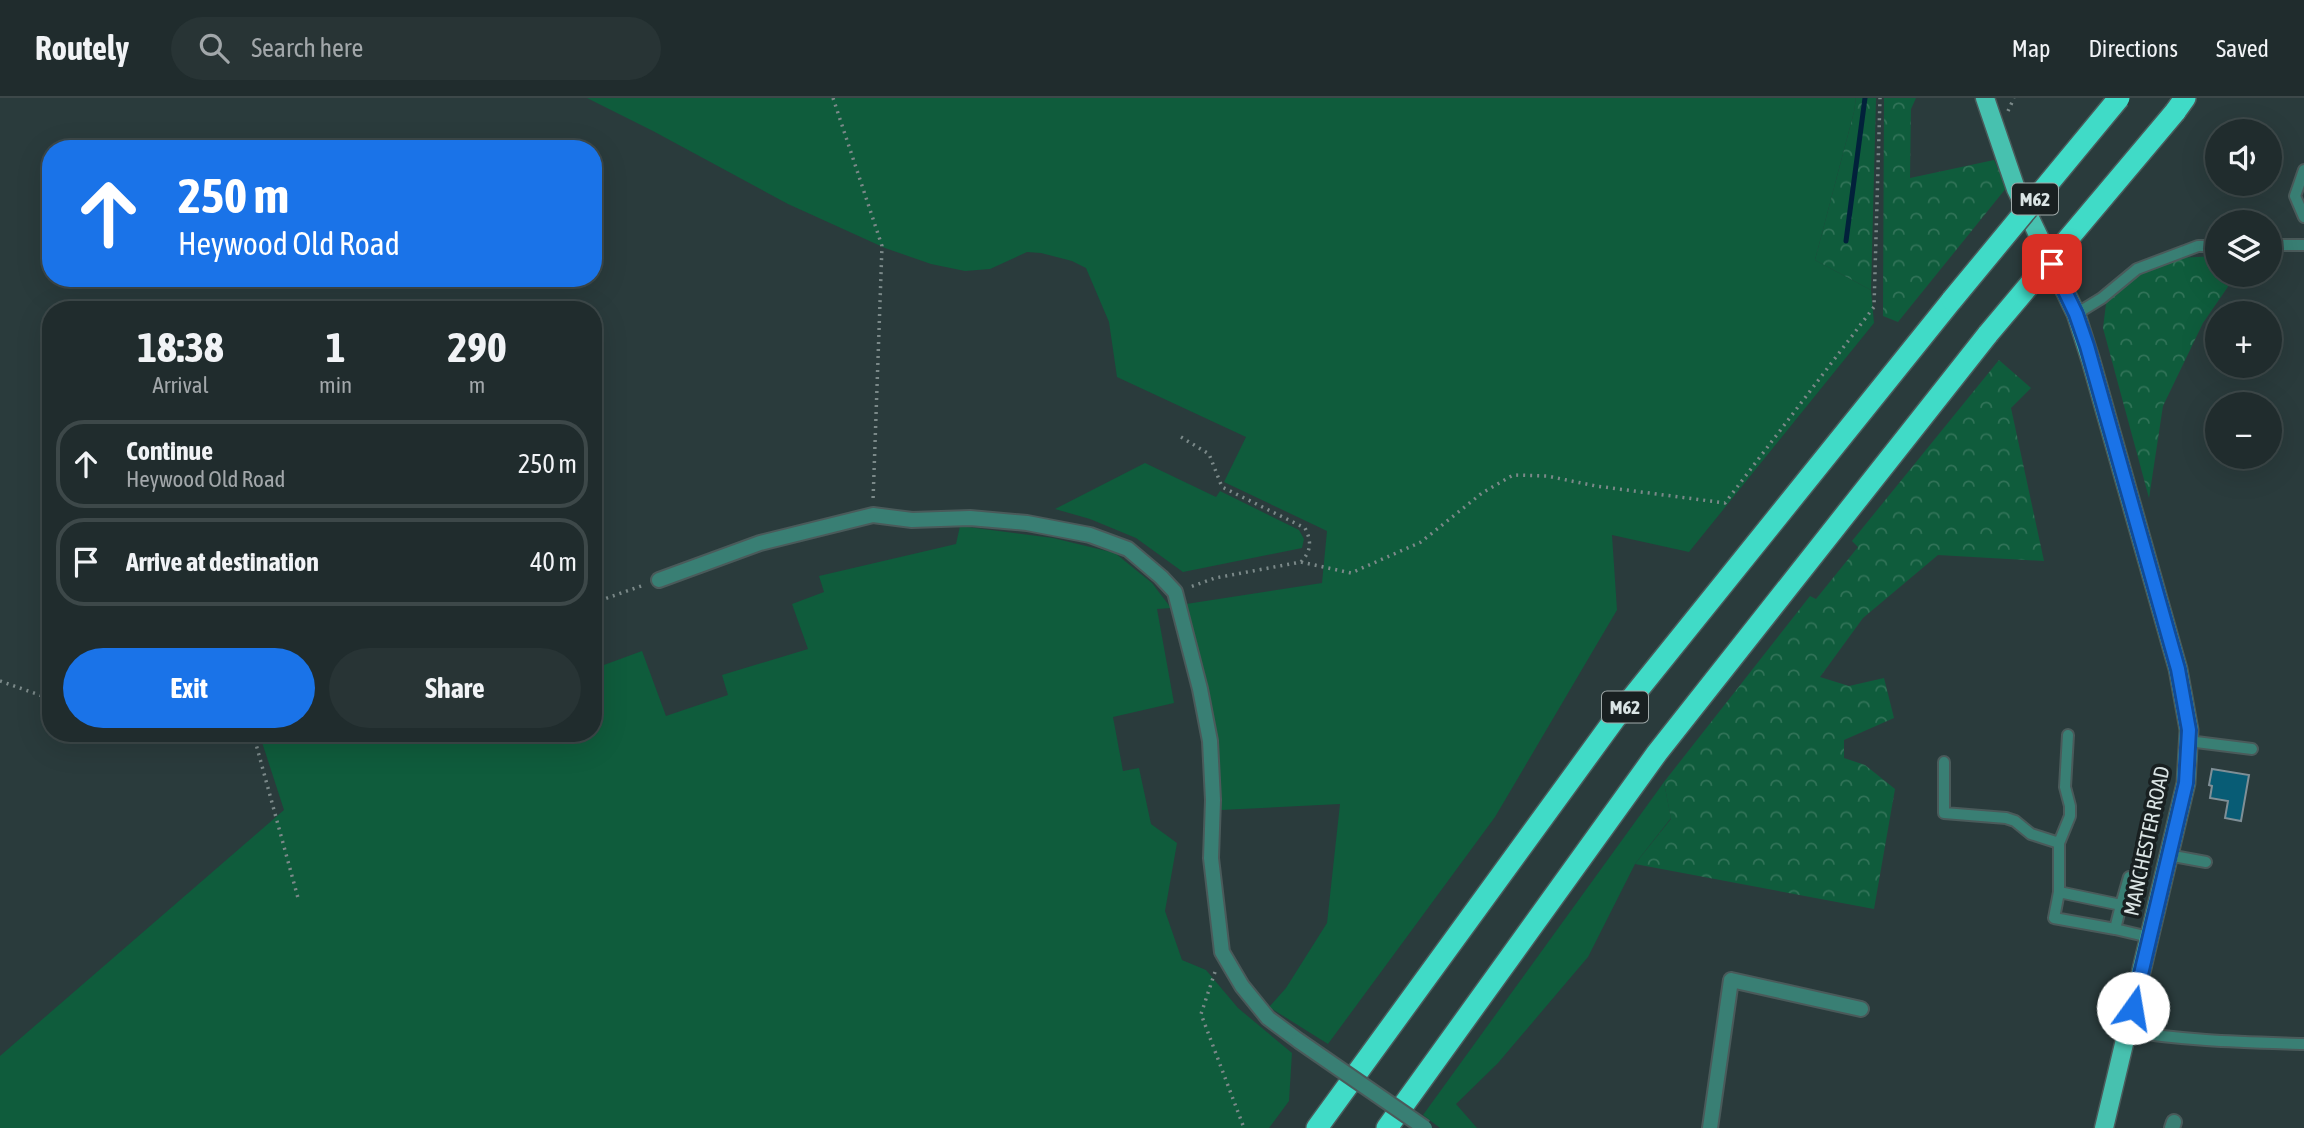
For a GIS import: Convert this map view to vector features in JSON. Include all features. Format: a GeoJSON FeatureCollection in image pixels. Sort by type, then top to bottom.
{"type":"FeatureCollection","features":[{"type":"Feature","properties":{"kind":"highway","name":"M62"},"geometry":{"type":"LineString","coordinates":[[1317,1128],[1614,720],[1952,300],[2119,98]]}},
{"type":"Feature","properties":{"kind":"highway","name":"M62"},"geometry":{"type":"LineString","coordinates":[[1387,1128],[1657,753],[1988,334],[2180,105]]}},
{"type":"Feature","properties":{"kind":"main road","name":"MANCHESTER ROAD"},"geometry":{"type":"LineString","coordinates":[[1985,98],[2016,189],[2076,314],[2178,669],[2189,730],[2186,783],[2105,1128]]}},
{"type":"Feature","properties":{"kind":"street"},"geometry":{"type":"LineString","coordinates":[[659,580],[760,543],[873,515],[912,520],[982,519],[1027,523],[1090,535],[1128,549],[1175,592],[1200,690],[1210,741],[1213,800],[1210,858],[1222,953],[1242,986],[1268,1018],[1425,1128]]}},
{"type":"Feature","properties":{"kind":"street"},"geometry":{"type":"LineString","coordinates":[[1710,1128],[1731,980],[1861,1009]]}},
{"type":"Feature","properties":{"kind":"lane"},"geometry":{"type":"LineString","coordinates":[[2304,170],[2295,196],[2304,217]]}},
{"type":"Feature","properties":{"kind":"lane"},"geometry":{"type":"LineString","coordinates":[[2282,245],[2304,245]]}},
{"type":"Feature","properties":{"kind":"lane"},"geometry":{"type":"LineString","coordinates":[[2076,314],[2102,298],[2137,270],[2198,246],[2205,246]]}},
{"type":"Feature","properties":{"kind":"lane"},"geometry":{"type":"LineString","coordinates":[[2068,735],[2065,787],[2070,816],[2059,843],[2059,892],[2054,918],[2149,937]]}},
{"type":"Feature","properties":{"kind":"lane"},"geometry":{"type":"LineString","coordinates":[[2188,741],[2252,748]]}},
{"type":"Feature","properties":{"kind":"lane"},"geometry":{"type":"LineString","coordinates":[[1944,762],[1944,813],[2006,818],[2015,821],[2031,834],[2059,843]]}},
{"type":"Feature","properties":{"kind":"lane"},"geometry":{"type":"LineString","coordinates":[[2168,855],[2206,862]]}},
{"type":"Feature","properties":{"kind":"lane"},"geometry":{"type":"LineString","coordinates":[[2115,929],[2129,877]]}},
{"type":"Feature","properties":{"kind":"lane"},"geometry":{"type":"LineString","coordinates":[[2059,892],[2121,905]]}},
{"type":"Feature","properties":{"kind":"lane"},"geometry":{"type":"LineString","coordinates":[[2127,1031],[2158,1037],[2304,1044]]}},
{"type":"Feature","properties":{"kind":"path"},"geometry":{"type":"LineString","coordinates":[[833,98],[883,246],[873,515]]}},
{"type":"Feature","properties":{"kind":"path"},"geometry":{"type":"LineString","coordinates":[[1175,592],[1215,578],[1301,562],[1351,573],[1421,542],[1482,493],[1513,475],[1547,476],[1596,486],[1725,503],[1874,307],[1880,98]]}},
{"type":"Feature","properties":{"kind":"path"},"geometry":{"type":"LineString","coordinates":[[1181,437],[1209,454],[1222,487],[1305,528],[1311,538],[1309,553],[1301,562]]}},
{"type":"Feature","properties":{"kind":"path"},"geometry":{"type":"LineString","coordinates":[[602,600],[659,580]]}},
{"type":"Feature","properties":{"kind":"path"},"geometry":{"type":"LineString","coordinates":[[0,681],[42,696]]}},
{"type":"Feature","properties":{"kind":"path"},"geometry":{"type":"LineString","coordinates":[[255,742],[298,898]]}},
{"type":"Feature","properties":{"kind":"path"},"geometry":{"type":"LineString","coordinates":[[1222,953],[1201,1014],[1244,1128]]}},
{"type":"Feature","properties":{"kind":"green space"},"geometry":{"type":"Polygon","coordinates":[[[587,98],[1856,98],[1815,260],[1871,290],[1874,323],[1689,552],[1612,535],[1617,610],[1495,817],[1328,1044],[1269,1007],[1286,988],[1327,923],[1340,804],[1221,810],[1216,744],[1206,678],[1186,604],[1322,583],[1327,531],[1224,482],[1246,437],[1117,377],[1109,322],[1086,268],[1072,261],[1027,252],[990,269],[965,271],[931,264],[885,248],[788,204],[587,98]]]}},
{"type":"Feature","properties":{"kind":"green space"},"geometry":{"type":"Polygon","coordinates":[[[1856,98],[1876,98],[1871,290],[1815,260],[1856,98]]]}},
{"type":"Feature","properties":{"kind":"green space"},"geometry":{"type":"Polygon","coordinates":[[[1884,98],[1916,98],[1911,109],[1910,178],[1994,160],[2007,187],[1898,322],[1883,316],[1884,98]]]}},
{"type":"Feature","properties":{"kind":"green space"},"geometry":{"type":"Polygon","coordinates":[[[2205,257],[2205,287],[2228,287],[2218,301],[2205,301],[2205,320],[2163,406],[2149,498],[2103,328],[2106,304],[2120,286],[2143,271],[2177,258],[2205,257]]]}},
{"type":"Feature","properties":{"kind":"green space"},"geometry":{"type":"Polygon","coordinates":[[[1999,360],[2031,388],[2011,408],[2044,561],[1938,555],[1863,618],[1820,677],[1849,686],[1884,678],[1894,718],[1844,740],[1844,758],[1865,765],[1895,789],[1874,909],[1635,864],[1671,819],[1664,782],[1810,596],[1816,599],[1858,547],[1852,541],[1999,360]]]}},
{"type":"Feature","properties":{"kind":"green space"},"geometry":{"type":"Polygon","coordinates":[[[1145,463],[1216,497],[1220,491],[1299,530],[1304,539],[1302,548],[1183,572],[1136,538],[1090,519],[1055,509],[1145,463]]]}},
{"type":"Feature","properties":{"kind":"green space"},"geometry":{"type":"Polygon","coordinates":[[[960,526],[1053,538],[1115,553],[1152,583],[1171,608],[1157,609],[1174,703],[1113,717],[1123,771],[1139,768],[1151,824],[1177,843],[1165,911],[1182,960],[1206,970],[1238,1008],[1292,1053],[1289,1101],[1269,1128],[0,1128],[0,1056],[284,810],[262,742],[602,742],[602,666],[642,651],[666,716],[728,695],[722,675],[808,649],[792,604],[824,592],[819,576],[956,544],[960,526]]]}},
{"type":"Feature","properties":{"kind":"green space"},"geometry":{"type":"Polygon","coordinates":[[[1664,782],[1671,818],[1635,864],[1588,957],[1498,1063],[1456,1104],[1477,1128],[1440,1128],[1423,1115],[1664,782]]]}},
{"type":"Feature","properties":{"kind":"building"},"geometry":{"type":"Polygon","coordinates":[[[2212,769],[2249,775],[2241,821],[2225,818],[2228,801],[2210,798],[2212,769]]]}},
{"type":"Feature","properties":{"kind":"waterway"},"geometry":{"type":"LineString","coordinates":[[1846,241],[1865,98]]}},
{"type":"Feature","properties":{"kind":"route"},"geometry":{"type":"LineString","coordinates":[[2052,264],[2076,314],[2087,346],[2178,669],[2189,730],[2186,783],[2133,1008]]}}]}
